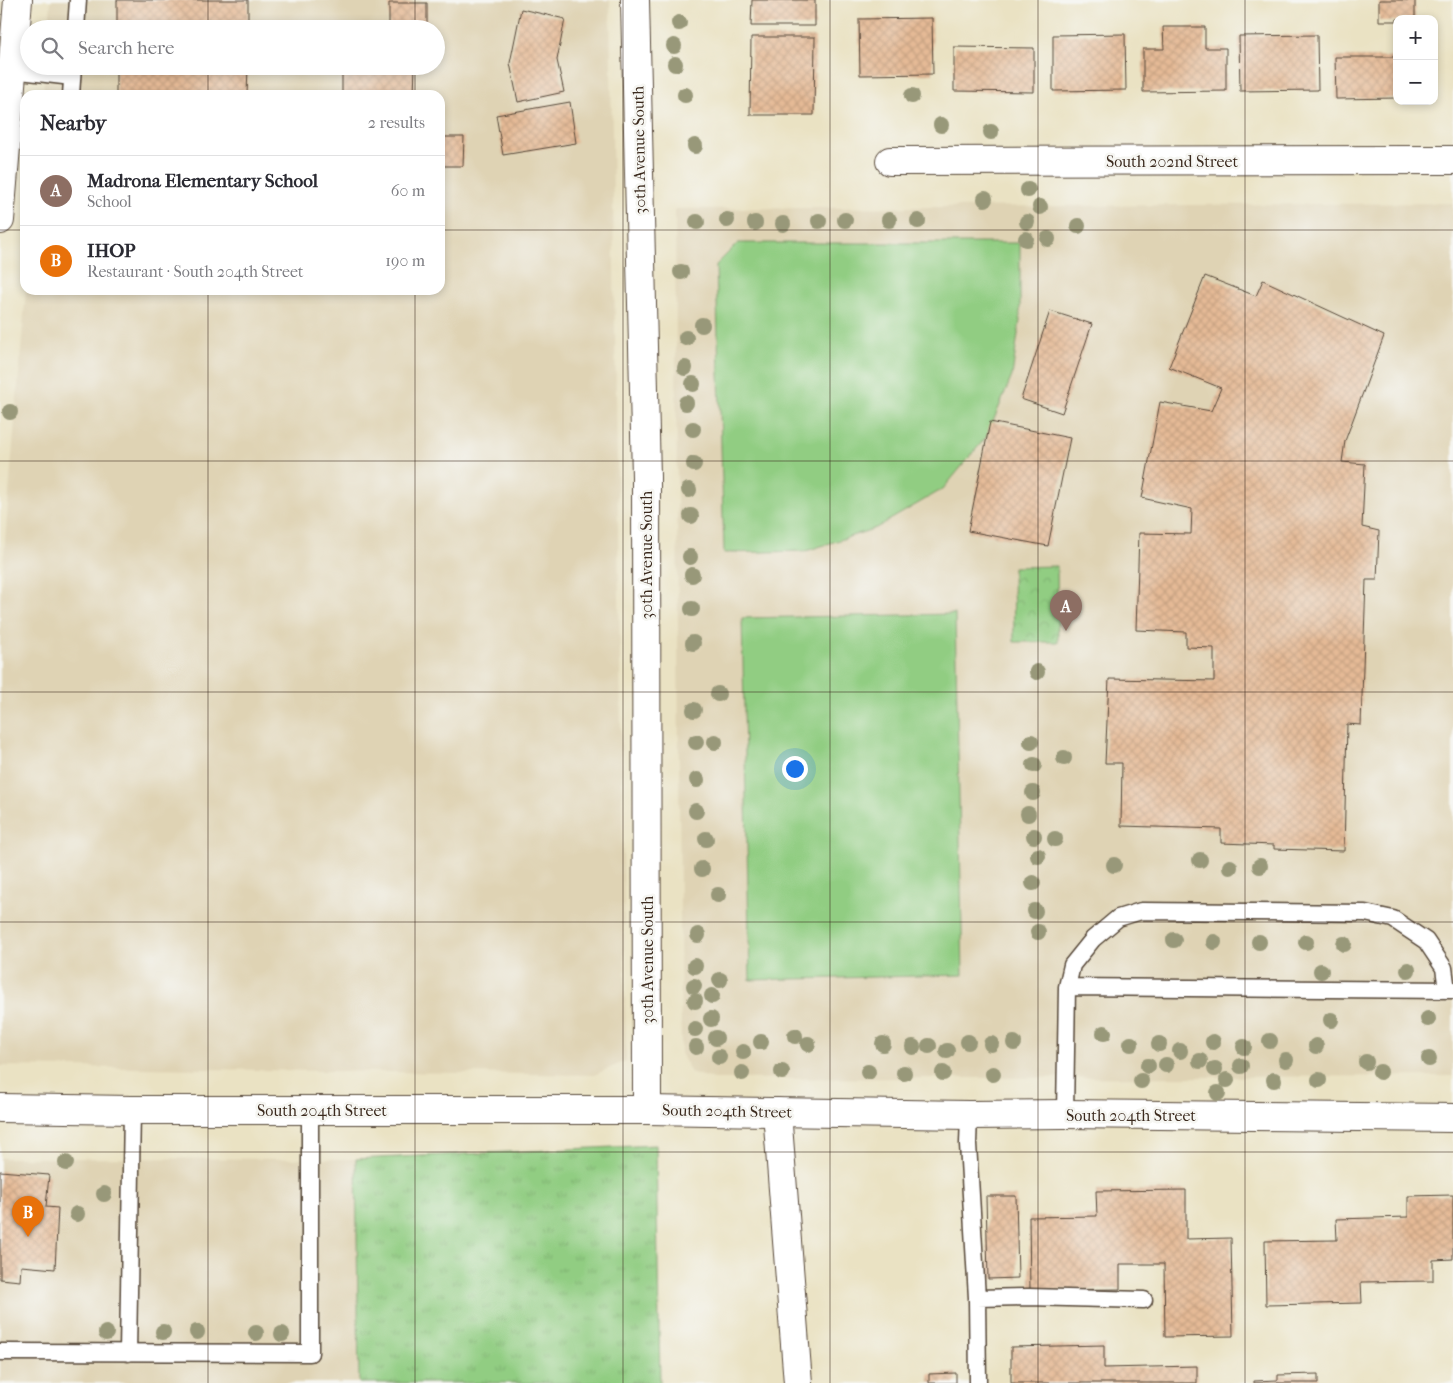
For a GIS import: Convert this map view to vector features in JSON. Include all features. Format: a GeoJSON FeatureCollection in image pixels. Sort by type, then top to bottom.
{"type":"FeatureCollection","features":[{"type":"Feature","properties":{"kind":"street"},"geometry":{"type":"LineString","coordinates":[[0,220],[18,0]]}},
{"type":"Feature","properties":{"kind":"street","name":"30th Avenue South"},"geometry":{"type":"LineString","coordinates":[[635,0],[646,478],[647,1110]]}},
{"type":"Feature","properties":{"kind":"street","name":"South 202nd Street"},"geometry":{"type":"LineString","coordinates":[[890,161],[1453,160]]}},
{"type":"Feature","properties":{"kind":"street","name":"South 204th Street"},"geometry":{"type":"LineString","coordinates":[[0,1108],[132,1110],[647,1110],[969,1116],[1065,1114],[1453,1118]]}},
{"type":"Feature","properties":{"kind":"street"},"geometry":{"type":"LineString","coordinates":[[777,1112],[798,1383]]}},
{"type":"Feature","properties":{"kind":"lane"},"geometry":{"type":"LineString","coordinates":[[77,20],[78,0]]}},
{"type":"Feature","properties":{"kind":"lane"},"geometry":{"type":"LineString","coordinates":[[12,70],[20,70]]}},
{"type":"Feature","properties":{"kind":"lane"},"geometry":{"type":"LineString","coordinates":[[71,90],[73,75]]}},
{"type":"Feature","properties":{"kind":"lane"},"geometry":{"type":"LineString","coordinates":[[1065,1114],[1066,987],[1072,965],[1093,939],[1118,918],[1141,911],[1365,914],[1394,919],[1426,941],[1444,968],[1450,990],[1066,987]]}},
{"type":"Feature","properties":{"kind":"lane"},"geometry":{"type":"LineString","coordinates":[[128,1353],[132,1110]]}},
{"type":"Feature","properties":{"kind":"lane"},"geometry":{"type":"LineString","coordinates":[[0,1352],[310,1353],[310,1110]]}},
{"type":"Feature","properties":{"kind":"lane"},"geometry":{"type":"LineString","coordinates":[[969,1116],[968,1144],[976,1298],[978,1383]]}},
{"type":"Feature","properties":{"kind":"lane"},"geometry":{"type":"LineString","coordinates":[[976,1298],[1144,1300]]}},
{"type":"Feature","properties":{"kind":"shaded area"},"geometry":{"type":"Polygon","coordinates":[[[51,0],[610,0],[626,1061],[594,1075],[0,1066],[0,600],[26,295],[445,295],[445,90],[43,90],[44,75],[445,75],[445,20],[50,20],[51,0]]]}},
{"type":"Feature","properties":{"kind":"shaded area"},"geometry":{"type":"Polygon","coordinates":[[[1453,203],[1453,1076],[714,1079],[691,1073],[681,1053],[675,209],[1453,203]]]}},
{"type":"Feature","properties":{"kind":"shaded area"},"geometry":{"type":"Polygon","coordinates":[[[0,1158],[356,1159],[359,1383],[0,1383],[0,1158]]]}},
{"type":"Feature","properties":{"kind":"green space"},"geometry":{"type":"Polygon","coordinates":[[[738,243],[1020,243],[1020,320],[1012,376],[987,436],[943,489],[876,528],[806,551],[724,553],[716,265],[738,243]]]}},
{"type":"Feature","properties":{"kind":"green space"},"geometry":{"type":"Polygon","coordinates":[[[1057,566],[1058,642],[1014,642],[1013,567],[1057,566]]]}},
{"type":"Feature","properties":{"kind":"green space"},"geometry":{"type":"Polygon","coordinates":[[[955,614],[963,975],[750,980],[742,618],[955,614]]]}},
{"type":"Feature","properties":{"kind":"green space"},"geometry":{"type":"Polygon","coordinates":[[[656,1145],[660,1383],[359,1383],[356,1159],[656,1145]]]}},
{"type":"Feature","properties":{"kind":"building"},"geometry":{"type":"Polygon","coordinates":[[[117,0],[248,0],[248,20],[117,20],[117,0]]]}},
{"type":"Feature","properties":{"kind":"building"},"geometry":{"type":"Polygon","coordinates":[[[752,0],[815,0],[815,26],[751,26],[752,0]]]}},
{"type":"Feature","properties":{"kind":"building"},"geometry":{"type":"Polygon","coordinates":[[[1379,0],[1415,0],[1415,15],[1393,15],[1393,21],[1379,21],[1379,0]]]}},
{"type":"Feature","properties":{"kind":"building"},"geometry":{"type":"Polygon","coordinates":[[[389,3],[427,3],[427,20],[389,20],[389,3]]]}},
{"type":"Feature","properties":{"kind":"building"},"geometry":{"type":"Polygon","coordinates":[[[521,9],[565,19],[557,60],[564,92],[518,102],[510,63],[521,9]]]}},
{"type":"Feature","properties":{"kind":"building"},"geometry":{"type":"Polygon","coordinates":[[[932,18],[933,74],[860,75],[859,19],[932,18]]]}},
{"type":"Feature","properties":{"kind":"building"},"geometry":{"type":"Polygon","coordinates":[[[1163,27],[1205,27],[1205,48],[1226,48],[1226,91],[1143,92],[1143,49],[1164,49],[1163,27]]]}},
{"type":"Feature","properties":{"kind":"building"},"geometry":{"type":"Polygon","coordinates":[[[1125,34],[1126,90],[1053,91],[1053,35],[1125,34]]]}},
{"type":"Feature","properties":{"kind":"building"},"geometry":{"type":"Polygon","coordinates":[[[1317,35],[1318,90],[1240,91],[1239,36],[1317,35]]]}},
{"type":"Feature","properties":{"kind":"building"},"geometry":{"type":"Polygon","coordinates":[[[751,37],[815,37],[814,115],[750,115],[751,37]]]}},
{"type":"Feature","properties":{"kind":"building"},"geometry":{"type":"Polygon","coordinates":[[[954,47],[1034,48],[1034,92],[954,91],[954,47]]]}},
{"type":"Feature","properties":{"kind":"building"},"geometry":{"type":"Polygon","coordinates":[[[1335,57],[1393,57],[1393,98],[1336,99],[1335,57]]]}},
{"type":"Feature","properties":{"kind":"building"},"geometry":{"type":"Polygon","coordinates":[[[116,75],[248,75],[247,90],[116,90],[116,75]]]}},
{"type":"Feature","properties":{"kind":"building"},"geometry":{"type":"Polygon","coordinates":[[[342,75],[415,75],[414,90],[342,90],[342,75]]]}},
{"type":"Feature","properties":{"kind":"building"},"geometry":{"type":"Polygon","coordinates":[[[570,102],[576,143],[503,155],[496,115],[570,102]]]}},
{"type":"Feature","properties":{"kind":"building"},"geometry":{"type":"Polygon","coordinates":[[[445,137],[464,137],[463,166],[445,166],[445,137]]]}},
{"type":"Feature","properties":{"kind":"building"},"geometry":{"type":"Polygon","coordinates":[[[1205,276],[1256,296],[1263,280],[1384,336],[1345,441],[1342,462],[1365,464],[1362,527],[1379,531],[1377,580],[1366,580],[1361,725],[1347,724],[1344,851],[1274,849],[1274,845],[1221,843],[1221,829],[1121,826],[1122,763],[1105,763],[1109,679],[1214,681],[1214,648],[1186,647],[1186,632],[1136,630],[1139,533],[1191,534],[1192,509],[1142,498],[1160,402],[1211,411],[1221,388],[1169,367],[1205,276]]]}},
{"type":"Feature","properties":{"kind":"building"},"geometry":{"type":"Polygon","coordinates":[[[1050,311],[1092,324],[1062,413],[1021,399],[1050,311]]]}},
{"type":"Feature","properties":{"kind":"building"},"geometry":{"type":"Polygon","coordinates":[[[990,422],[1070,438],[1048,546],[968,531],[990,422]]]}},
{"type":"Feature","properties":{"kind":"building"},"geometry":{"type":"Polygon","coordinates":[[[0,1171],[49,1175],[46,1207],[58,1208],[55,1269],[21,1266],[20,1281],[0,1279],[0,1171]]]}},
{"type":"Feature","properties":{"kind":"building"},"geometry":{"type":"Polygon","coordinates":[[[1186,1190],[1186,1239],[1231,1238],[1233,1336],[1165,1337],[1164,1264],[1120,1264],[1120,1289],[1030,1290],[1029,1217],[1097,1216],[1096,1191],[1186,1190]]]}},
{"type":"Feature","properties":{"kind":"building"},"geometry":{"type":"Polygon","coordinates":[[[1453,1195],[1453,1259],[1433,1260],[1433,1281],[1361,1282],[1362,1303],[1266,1305],[1265,1241],[1337,1240],[1336,1219],[1408,1217],[1408,1196],[1453,1195]]]}},
{"type":"Feature","properties":{"kind":"building"},"geometry":{"type":"Polygon","coordinates":[[[986,1196],[1016,1196],[1018,1278],[988,1279],[986,1196]]]}},
{"type":"Feature","properties":{"kind":"building"},"geometry":{"type":"Polygon","coordinates":[[[1104,1345],[1104,1368],[1197,1366],[1197,1383],[1011,1383],[1011,1347],[1104,1345]]]}},
{"type":"Feature","properties":{"kind":"building"},"geometry":{"type":"Polygon","coordinates":[[[956,1373],[956,1383],[929,1383],[929,1374],[956,1373]]]}},
{"type":"Feature","properties":{"kind":"building"},"geometry":{"type":"Polygon","coordinates":[[[1318,1374],[1318,1383],[1254,1383],[1254,1381],[1278,1380],[1278,1375],[1318,1374]]]}},
{"type":"Feature","properties":{"kind":"place","name":"Madrona Elementary School"},"geometry":{"type":"Point","coordinates":[1066,631]}},
{"type":"Feature","properties":{"kind":"place","name":"IHOP"},"geometry":{"type":"Point","coordinates":[28,1237]}}]}
